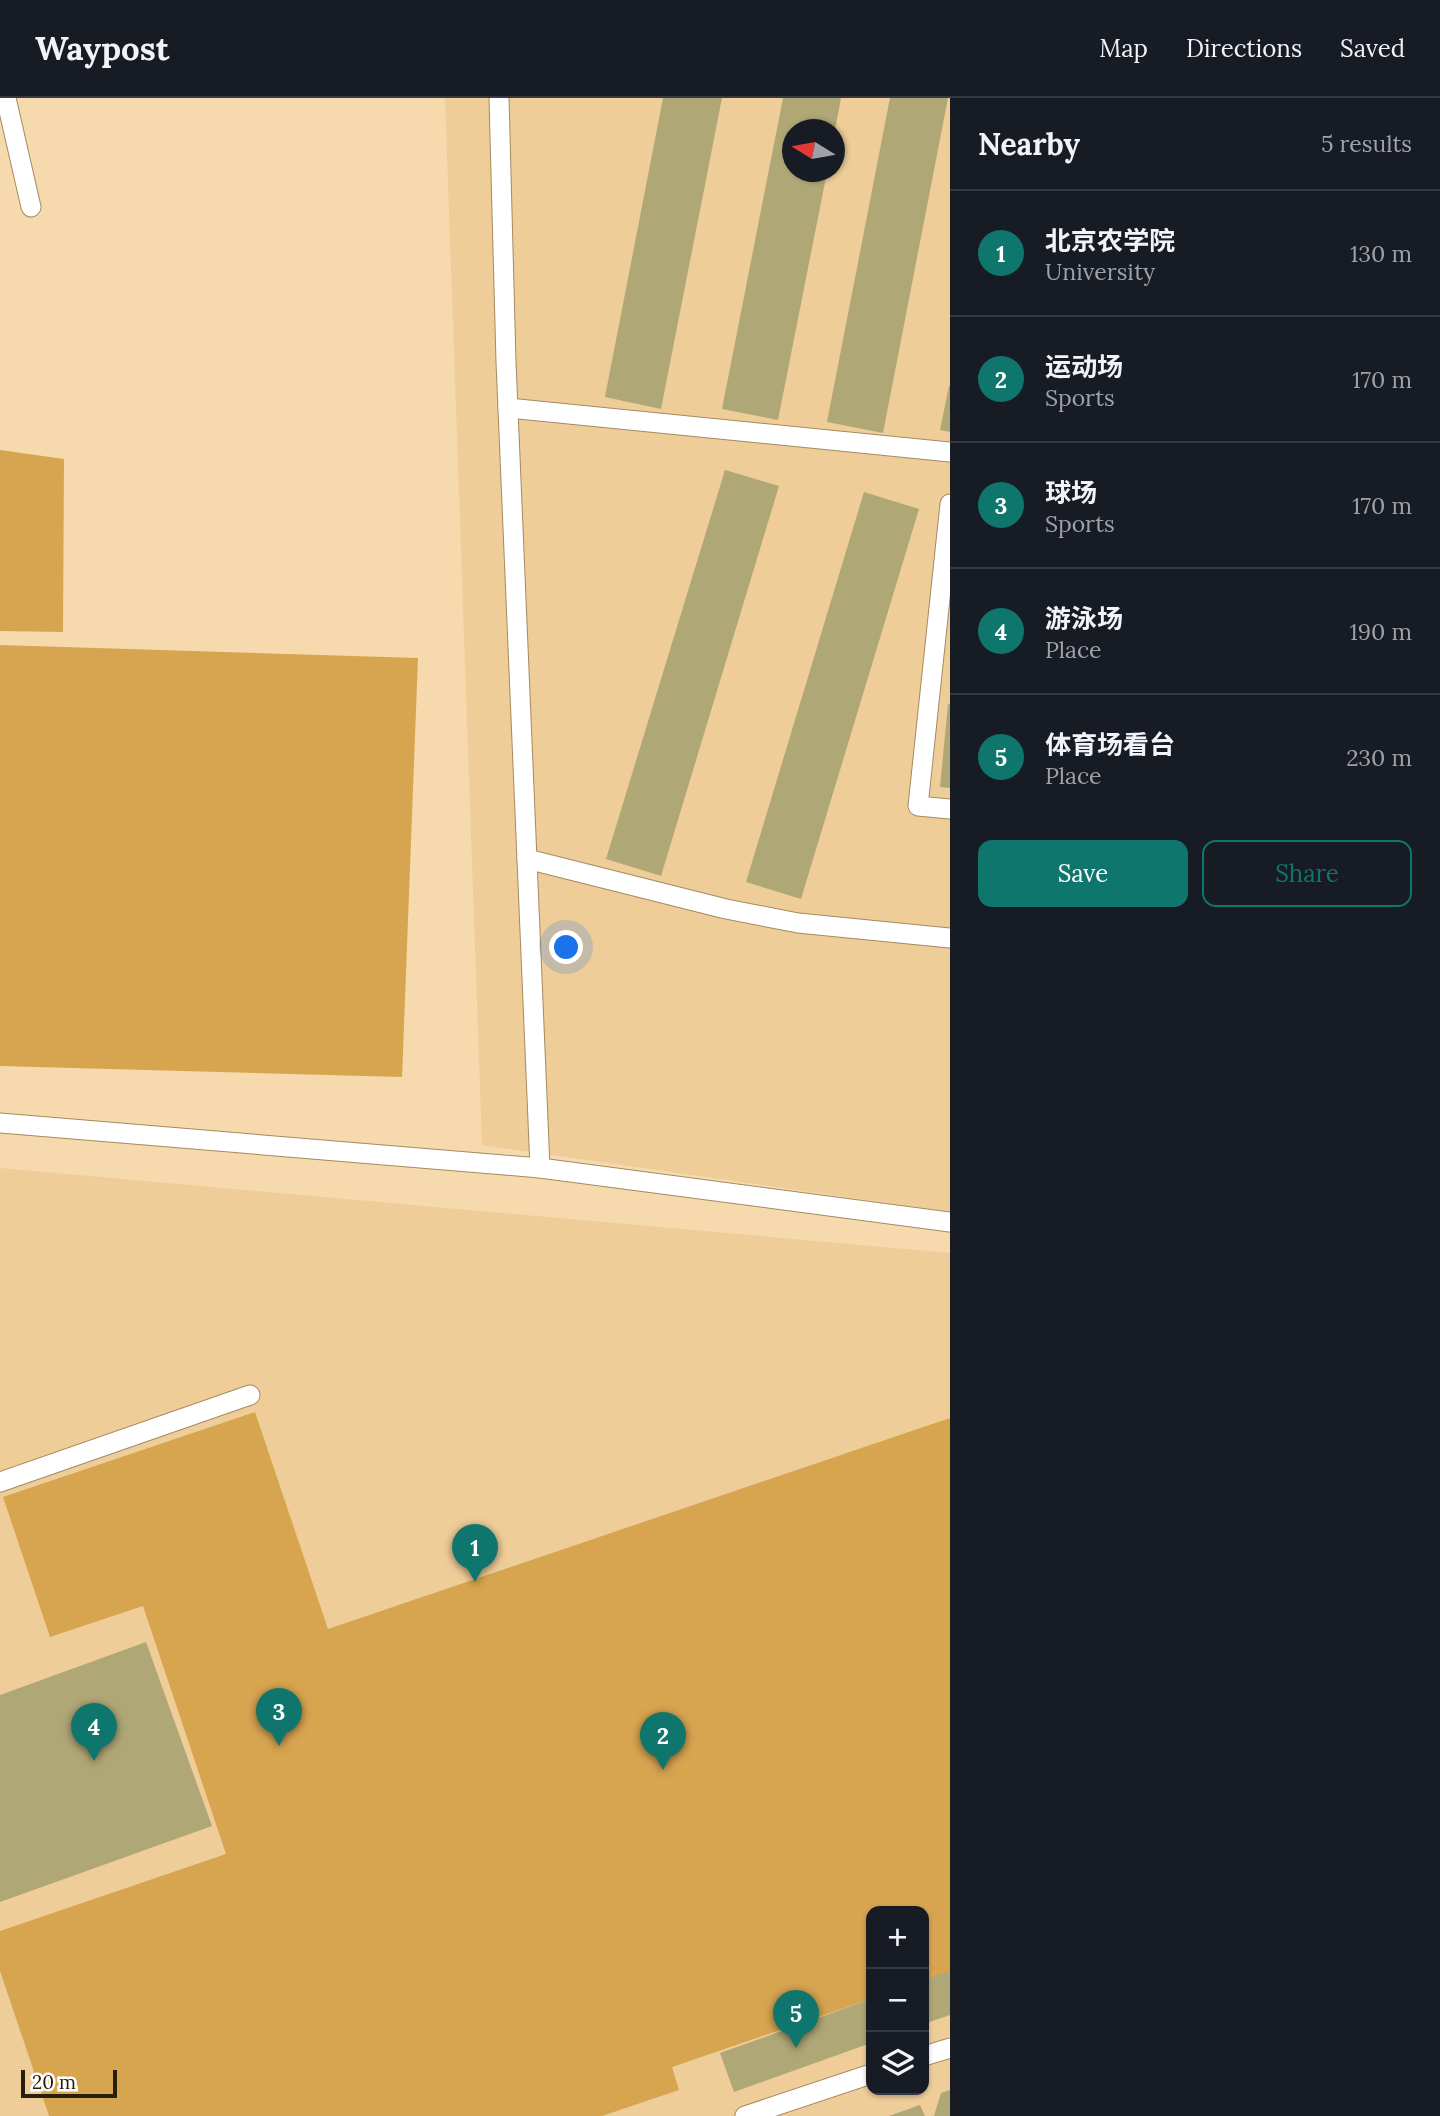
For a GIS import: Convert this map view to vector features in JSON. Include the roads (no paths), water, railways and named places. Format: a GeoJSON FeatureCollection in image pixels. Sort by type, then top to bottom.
{"type":"FeatureCollection","features":[{"type":"Feature","properties":{"kind":"lane"},"geometry":{"type":"LineString","coordinates":[[6,98],[31,207]]}},
{"type":"Feature","properties":{"kind":"lane"},"geometry":{"type":"LineString","coordinates":[[499,98],[508,408],[540,1168]]}},
{"type":"Feature","properties":{"kind":"lane"},"geometry":{"type":"LineString","coordinates":[[508,408],[950,452]]}},
{"type":"Feature","properties":{"kind":"lane"},"geometry":{"type":"LineString","coordinates":[[950,504],[918,806],[950,809]]}},
{"type":"Feature","properties":{"kind":"lane"},"geometry":{"type":"LineString","coordinates":[[527,859],[738,912],[798,923],[950,938]]}},
{"type":"Feature","properties":{"kind":"lane"},"geometry":{"type":"LineString","coordinates":[[0,1123],[540,1168],[950,1222]]}},
{"type":"Feature","properties":{"kind":"lane"},"geometry":{"type":"LineString","coordinates":[[0,1482],[250,1395]]}},
{"type":"Feature","properties":{"kind":"lane"},"geometry":{"type":"LineString","coordinates":[[929,2054],[950,2048]]}},
{"type":"Feature","properties":{"kind":"lane"},"geometry":{"type":"LineString","coordinates":[[752,2115],[866,2076]]}},
{"type":"Feature","properties":{"kind":"place","name":"北京农学院"},"geometry":{"type":"Point","coordinates":[475,1582]}},
{"type":"Feature","properties":{"kind":"place","name":"球场"},"geometry":{"type":"Point","coordinates":[279,1746]}},
{"type":"Feature","properties":{"kind":"place","name":"游泳场"},"geometry":{"type":"Point","coordinates":[94,1761]}},
{"type":"Feature","properties":{"kind":"place","name":"运动场"},"geometry":{"type":"Point","coordinates":[663,1770]}},
{"type":"Feature","properties":{"kind":"place","name":"体育场看台"},"geometry":{"type":"Point","coordinates":[796,2048]}}]}
